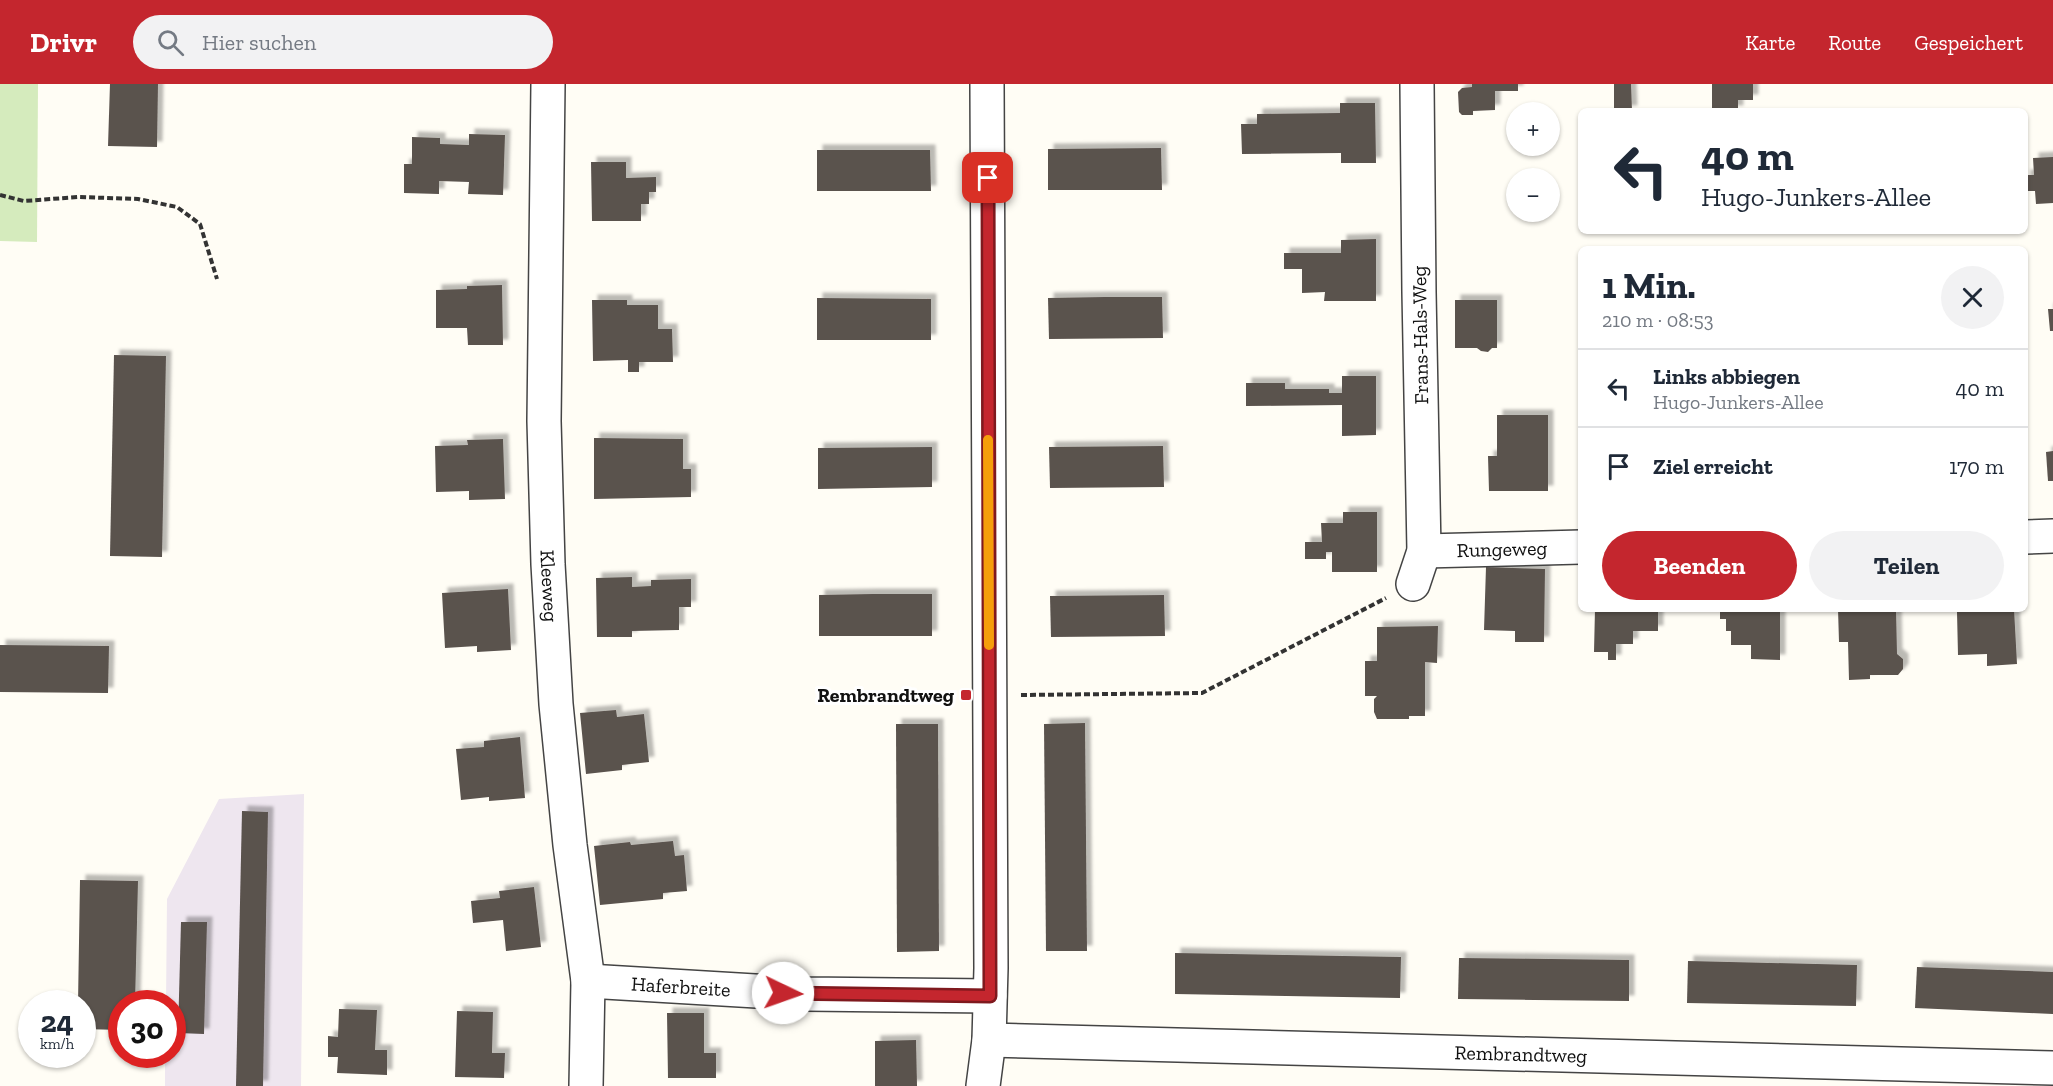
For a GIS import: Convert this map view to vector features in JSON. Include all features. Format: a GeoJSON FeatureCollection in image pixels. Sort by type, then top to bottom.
{"type":"FeatureCollection","features":[{"type":"Feature","properties":{"kind":"street","name":"Kleeweg"},"geometry":{"type":"LineString","coordinates":[[548,84],[544,421],[548,564],[556,704],[570,845],[588,981],[586,1086]]}},
{"type":"Feature","properties":{"kind":"street"},"geometry":{"type":"LineString","coordinates":[[983,1086],[989,1040],[990,996],[987,84]]}},
{"type":"Feature","properties":{"kind":"street","name":"Frans-Hals-Weg"},"geometry":{"type":"LineString","coordinates":[[1413,584],[1424,551],[1417,84]]}},
{"type":"Feature","properties":{"kind":"street"},"geometry":{"type":"LineString","coordinates":[[2028,537],[2053,536]]}},
{"type":"Feature","properties":{"kind":"street","name":"Rungeweg"},"geometry":{"type":"LineString","coordinates":[[1424,551],[1578,547]]}},
{"type":"Feature","properties":{"kind":"street","name":"Haferbreite"},"geometry":{"type":"LineString","coordinates":[[588,981],[805,994],[990,996]]}},
{"type":"Feature","properties":{"kind":"street","name":"Rembrandtweg"},"geometry":{"type":"LineString","coordinates":[[989,1040],[1732,1073],[2053,1068]]}},
{"type":"Feature","properties":{"kind":"path"},"geometry":{"type":"LineString","coordinates":[[0,195],[24,201],[78,197],[138,199],[177,207],[200,224],[217,279]]}},
{"type":"Feature","properties":{"kind":"path"},"geometry":{"type":"LineString","coordinates":[[1019,695],[1202,693],[1413,584]]}},
{"type":"Feature","properties":{"kind":"shaded area"},"geometry":{"type":"Polygon","coordinates":[[[304,794],[301,1086],[165,1086],[165,1068],[186,1068],[186,990],[166,990],[167,899],[219,799],[304,794]]]}},
{"type":"Feature","properties":{"kind":"green space"},"geometry":{"type":"Polygon","coordinates":[[[0,84],[38,84],[37,242],[0,241],[0,84]]]}},
{"type":"Feature","properties":{"kind":"building"},"geometry":{"type":"Polygon","coordinates":[[[110,84],[158,84],[157,147],[108,146],[110,84]]]}},
{"type":"Feature","properties":{"kind":"building"},"geometry":{"type":"Polygon","coordinates":[[[1472,84],[1518,84],[1518,91],[1495,91],[1495,110],[1473,111],[1473,115],[1462,115],[1459,112],[1458,92],[1462,88],[1472,87],[1472,84]]]}},
{"type":"Feature","properties":{"kind":"building"},"geometry":{"type":"Polygon","coordinates":[[[1614,84],[1631,84],[1632,108],[1614,108],[1614,84]]]}},
{"type":"Feature","properties":{"kind":"building"},"geometry":{"type":"Polygon","coordinates":[[[1712,84],[1753,84],[1753,100],[1738,100],[1738,108],[1712,108],[1712,84]]]}},
{"type":"Feature","properties":{"kind":"building"},"geometry":{"type":"Polygon","coordinates":[[[1340,103],[1375,103],[1376,163],[1341,163],[1341,153],[1242,154],[1241,124],[1257,124],[1257,114],[1340,113],[1340,103]]]}},
{"type":"Feature","properties":{"kind":"building"},"geometry":{"type":"Polygon","coordinates":[[[469,134],[505,135],[503,195],[468,194],[469,182],[439,181],[439,194],[404,193],[404,164],[412,164],[412,137],[440,138],[440,144],[469,145],[469,134]]]}},
{"type":"Feature","properties":{"kind":"building"},"geometry":{"type":"Polygon","coordinates":[[[1161,148],[1162,190],[1048,190],[1048,149],[1161,148]]]}},
{"type":"Feature","properties":{"kind":"building"},"geometry":{"type":"Polygon","coordinates":[[[817,150],[930,150],[931,191],[817,191],[817,150]]]}},
{"type":"Feature","properties":{"kind":"building"},"geometry":{"type":"Polygon","coordinates":[[[2053,157],[2053,203],[2036,204],[2035,191],[2028,191],[2028,175],[2034,175],[2033,158],[2053,157]]]}},
{"type":"Feature","properties":{"kind":"building"},"geometry":{"type":"Polygon","coordinates":[[[591,162],[626,162],[626,178],[656,177],[656,192],[649,192],[649,204],[641,204],[641,221],[592,221],[591,162]]]}},
{"type":"Feature","properties":{"kind":"building"},"geometry":{"type":"Polygon","coordinates":[[[1376,239],[1376,301],[1324,301],[1325,292],[1302,293],[1302,269],[1284,269],[1284,253],[1341,253],[1341,240],[1376,239]]]}},
{"type":"Feature","properties":{"kind":"building"},"geometry":{"type":"Polygon","coordinates":[[[502,285],[503,345],[468,345],[467,328],[436,328],[436,290],[502,285]]]}},
{"type":"Feature","properties":{"kind":"building"},"geometry":{"type":"Polygon","coordinates":[[[1162,297],[1163,338],[1049,339],[1048,298],[1162,297]]]}},
{"type":"Feature","properties":{"kind":"building"},"geometry":{"type":"Polygon","coordinates":[[[817,298],[931,299],[931,340],[817,340],[817,298]]]}},
{"type":"Feature","properties":{"kind":"building"},"geometry":{"type":"Polygon","coordinates":[[[592,300],[627,300],[627,305],[658,305],[658,329],[672,329],[673,362],[639,362],[639,372],[628,372],[628,360],[593,361],[592,300]]]}},
{"type":"Feature","properties":{"kind":"building"},"geometry":{"type":"Polygon","coordinates":[[[1455,300],[1497,300],[1497,348],[1492,348],[1488,352],[1477,348],[1455,348],[1455,300]]]}},
{"type":"Feature","properties":{"kind":"building"},"geometry":{"type":"Polygon","coordinates":[[[2048,309],[2053,309],[2053,331],[2050,331],[2048,309]]]}},
{"type":"Feature","properties":{"kind":"building"},"geometry":{"type":"Polygon","coordinates":[[[114,355],[166,356],[162,557],[110,556],[114,355]]]}},
{"type":"Feature","properties":{"kind":"building"},"geometry":{"type":"Polygon","coordinates":[[[1342,376],[1376,376],[1376,435],[1342,436],[1342,405],[1246,406],[1246,383],[1285,383],[1285,389],[1329,389],[1329,393],[1342,393],[1342,376]]]}},
{"type":"Feature","properties":{"kind":"building"},"geometry":{"type":"Polygon","coordinates":[[[1497,415],[1548,415],[1548,491],[1489,491],[1488,456],[1497,456],[1497,415]]]}},
{"type":"Feature","properties":{"kind":"building"},"geometry":{"type":"Polygon","coordinates":[[[594,438],[683,439],[683,469],[691,469],[691,497],[594,499],[594,438]]]}},
{"type":"Feature","properties":{"kind":"building"},"geometry":{"type":"Polygon","coordinates":[[[503,439],[505,499],[469,500],[469,491],[436,492],[435,446],[468,445],[467,440],[503,439]]]}},
{"type":"Feature","properties":{"kind":"building"},"geometry":{"type":"Polygon","coordinates":[[[1163,446],[1164,487],[1050,488],[1049,447],[1163,446]]]}},
{"type":"Feature","properties":{"kind":"building"},"geometry":{"type":"Polygon","coordinates":[[[932,447],[932,487],[818,489],[818,448],[932,447]]]}},
{"type":"Feature","properties":{"kind":"building"},"geometry":{"type":"Polygon","coordinates":[[[2053,451],[2053,481],[2048,481],[2046,452],[2053,451]]]}},
{"type":"Feature","properties":{"kind":"building"},"geometry":{"type":"Polygon","coordinates":[[[1343,512],[1377,512],[1377,572],[1332,572],[1332,552],[1326,552],[1326,559],[1305,559],[1305,542],[1322,542],[1321,523],[1343,523],[1343,512]]]}},
{"type":"Feature","properties":{"kind":"building"},"geometry":{"type":"Polygon","coordinates":[[[1486,567],[1545,569],[1544,642],[1515,642],[1515,631],[1484,630],[1486,567]]]}},
{"type":"Feature","properties":{"kind":"building"},"geometry":{"type":"Polygon","coordinates":[[[632,577],[632,587],[651,586],[651,580],[691,579],[691,607],[679,607],[679,630],[632,631],[632,637],[597,637],[596,578],[632,577]]]}},
{"type":"Feature","properties":{"kind":"building"},"geometry":{"type":"Polygon","coordinates":[[[508,589],[511,650],[477,652],[477,646],[445,648],[442,593],[508,589]]]}},
{"type":"Feature","properties":{"kind":"building"},"geometry":{"type":"Polygon","coordinates":[[[932,594],[932,636],[819,636],[819,595],[932,594]]]}},
{"type":"Feature","properties":{"kind":"building"},"geometry":{"type":"Polygon","coordinates":[[[1164,595],[1165,636],[1051,637],[1050,596],[1164,595]]]}},
{"type":"Feature","properties":{"kind":"building"},"geometry":{"type":"Polygon","coordinates":[[[1595,612],[1658,612],[1658,631],[1633,631],[1633,644],[1616,644],[1616,660],[1608,660],[1608,652],[1594,652],[1595,612]]]}},
{"type":"Feature","properties":{"kind":"building"},"geometry":{"type":"Polygon","coordinates":[[[1720,612],[1780,612],[1780,660],[1751,659],[1751,645],[1731,645],[1731,631],[1726,631],[1726,619],[1720,619],[1720,612]]]}},
{"type":"Feature","properties":{"kind":"building"},"geometry":{"type":"Polygon","coordinates":[[[1838,612],[1896,612],[1897,654],[1903,659],[1903,669],[1898,675],[1870,675],[1870,679],[1849,680],[1848,642],[1839,642],[1838,612]]]}},
{"type":"Feature","properties":{"kind":"building"},"geometry":{"type":"Polygon","coordinates":[[[1957,612],[2014,612],[2017,664],[1987,666],[1987,654],[1958,655],[1957,612]]]}},
{"type":"Feature","properties":{"kind":"building"},"geometry":{"type":"Polygon","coordinates":[[[1438,626],[1437,663],[1425,662],[1425,716],[1409,716],[1409,719],[1377,719],[1374,712],[1374,699],[1377,696],[1365,696],[1365,661],[1377,661],[1377,627],[1438,626]]]}},
{"type":"Feature","properties":{"kind":"building"},"geometry":{"type":"Polygon","coordinates":[[[0,645],[109,646],[108,693],[0,692],[0,645]]]}},
{"type":"Feature","properties":{"kind":"building"},"geometry":{"type":"Polygon","coordinates":[[[616,710],[617,717],[644,714],[649,762],[622,765],[622,770],[586,774],[580,713],[616,710]]]}},
{"type":"Feature","properties":{"kind":"building"},"geometry":{"type":"Polygon","coordinates":[[[1085,723],[1087,951],[1046,951],[1044,724],[1085,723]]]}},
{"type":"Feature","properties":{"kind":"building"},"geometry":{"type":"Polygon","coordinates":[[[896,724],[938,724],[939,951],[897,952],[896,724]]]}},
{"type":"Feature","properties":{"kind":"building"},"geometry":{"type":"Polygon","coordinates":[[[520,737],[525,798],[489,801],[489,797],[461,800],[456,749],[484,747],[484,741],[520,737]]]}},
{"type":"Feature","properties":{"kind":"building"},"geometry":{"type":"Polygon","coordinates":[[[242,811],[268,812],[263,1086],[236,1086],[242,811]]]}},
{"type":"Feature","properties":{"kind":"building"},"geometry":{"type":"Polygon","coordinates":[[[673,841],[675,856],[684,855],[687,891],[663,893],[663,899],[600,905],[594,846],[673,841]]]}},
{"type":"Feature","properties":{"kind":"building"},"geometry":{"type":"Polygon","coordinates":[[[80,880],[138,881],[135,990],[108,990],[108,1030],[96,1029],[96,990],[78,990],[80,880]]]}},
{"type":"Feature","properties":{"kind":"building"},"geometry":{"type":"Polygon","coordinates":[[[534,887],[541,947],[506,951],[503,920],[473,923],[471,901],[500,898],[499,891],[534,887]]]}},
{"type":"Feature","properties":{"kind":"building"},"geometry":{"type":"Polygon","coordinates":[[[181,922],[207,922],[204,1034],[186,1033],[186,990],[179,990],[181,922]]]}},
{"type":"Feature","properties":{"kind":"building"},"geometry":{"type":"Polygon","coordinates":[[[1175,953],[1401,957],[1400,998],[1175,994],[1175,953]]]}},
{"type":"Feature","properties":{"kind":"building"},"geometry":{"type":"Polygon","coordinates":[[[1459,958],[1629,960],[1629,1001],[1458,999],[1459,958]]]}},
{"type":"Feature","properties":{"kind":"building"},"geometry":{"type":"Polygon","coordinates":[[[1688,961],[1857,965],[1856,1006],[1687,1003],[1688,961]]]}},
{"type":"Feature","properties":{"kind":"building"},"geometry":{"type":"Polygon","coordinates":[[[1917,967],[2053,972],[2053,1014],[1915,1008],[1917,967]]]}},
{"type":"Feature","properties":{"kind":"building"},"geometry":{"type":"Polygon","coordinates":[[[339,1009],[377,1010],[375,1050],[387,1050],[387,1075],[337,1073],[338,1057],[328,1057],[328,1036],[338,1037],[339,1009]]]}},
{"type":"Feature","properties":{"kind":"building"},"geometry":{"type":"Polygon","coordinates":[[[457,1011],[493,1012],[492,1053],[505,1053],[504,1078],[455,1077],[457,1011]]]}},
{"type":"Feature","properties":{"kind":"building"},"geometry":{"type":"Polygon","coordinates":[[[667,1013],[704,1013],[704,1053],[716,1053],[716,1078],[668,1078],[667,1013]]]}},
{"type":"Feature","properties":{"kind":"building"},"geometry":{"type":"Polygon","coordinates":[[[916,1040],[917,1086],[875,1086],[875,1041],[916,1040]]]}},
{"type":"Feature","properties":{"kind":"slow traffic"},"geometry":{"type":"LineString","coordinates":[[988,440],[989,645]]}},
{"type":"Feature","properties":{"kind":"place","name":"Rembrandtweg"},"geometry":{"type":"Point","coordinates":[966,695]}},
{"type":"Feature","properties":{"kind":"route"},"geometry":{"type":"LineString","coordinates":[[783,993],[990,996],[988,178]]}}]}
